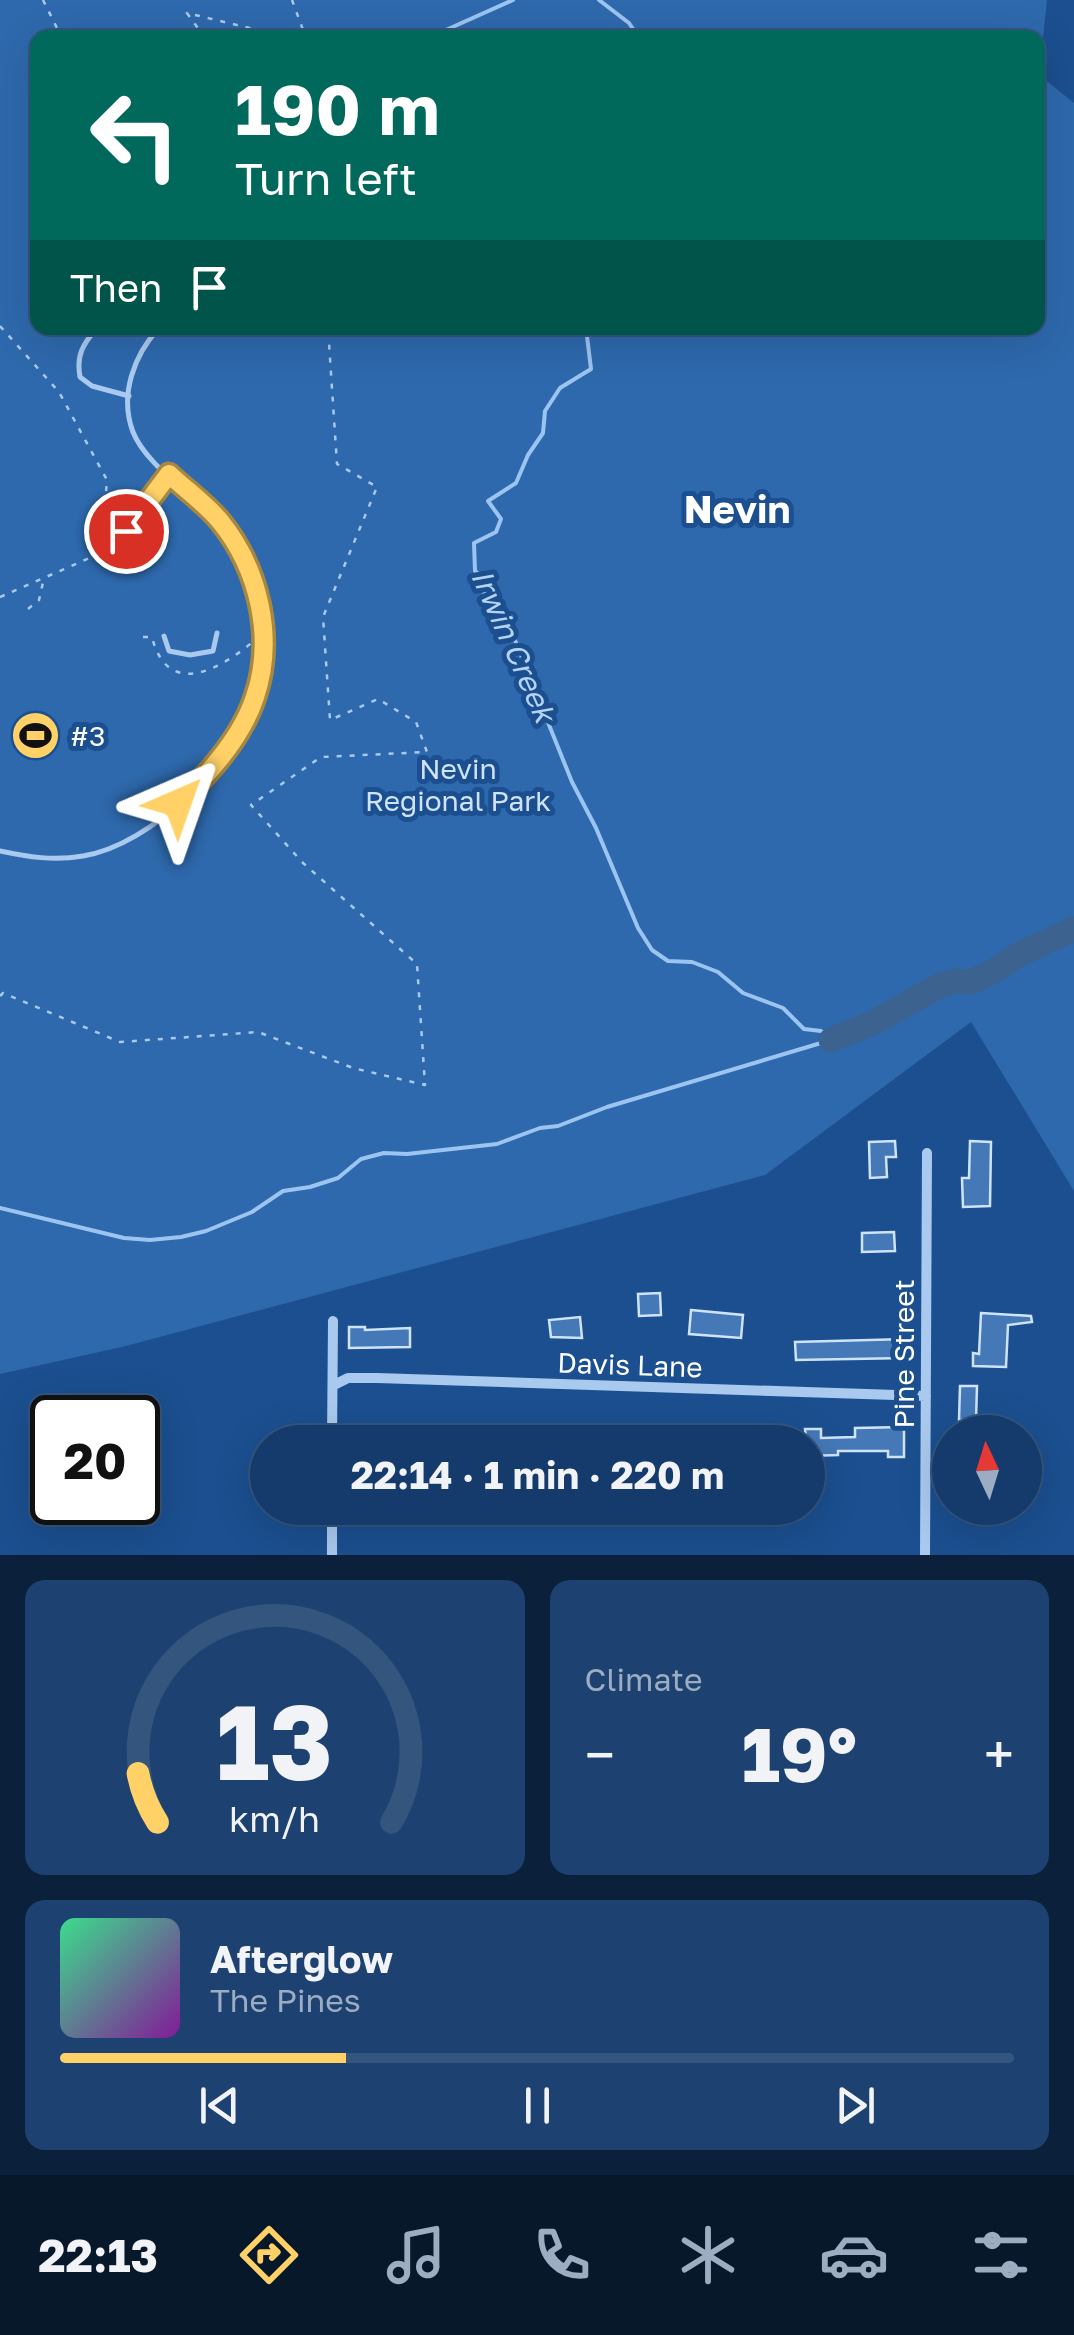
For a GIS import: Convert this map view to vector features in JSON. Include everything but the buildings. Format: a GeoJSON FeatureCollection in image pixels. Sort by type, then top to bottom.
{"type":"FeatureCollection","features":[{"type":"Feature","properties":{"kind":"street","name":"Pine Street"},"geometry":{"type":"LineString","coordinates":[[925,1555],[927,1153]]}},
{"type":"Feature","properties":{"kind":"street"},"geometry":{"type":"LineString","coordinates":[[333,1321],[333,1425]]}},
{"type":"Feature","properties":{"kind":"street","name":"Davis Lane"},"geometry":{"type":"LineString","coordinates":[[334,1385],[348,1378],[378,1378],[926,1396]]}},
{"type":"Feature","properties":{"kind":"street"},"geometry":{"type":"LineString","coordinates":[[332,1525],[332,1555]]}},
{"type":"Feature","properties":{"kind":"lane"},"geometry":{"type":"LineString","coordinates":[[91,335],[77,361],[80,377],[92,386],[129,396]]}},
{"type":"Feature","properties":{"kind":"lane"},"geometry":{"type":"LineString","coordinates":[[0,852],[38,859],[86,856],[131,840],[162,819],[195,788],[221,756],[255,697],[265,646],[260,604],[246,558],[219,520],[149,455],[134,434],[129,396],[138,354],[153,335]]}},
{"type":"Feature","properties":{"kind":"lane"},"geometry":{"type":"LineString","coordinates":[[125,563],[117,550],[118,543],[169,474]]}},
{"type":"Feature","properties":{"kind":"lane"},"geometry":{"type":"LineString","coordinates":[[141,510],[156,524]]}},
{"type":"Feature","properties":{"kind":"lane"},"geometry":{"type":"LineString","coordinates":[[164,636],[170,651],[202,655],[213,651],[217,632]]}},
{"type":"Feature","properties":{"kind":"path"},"geometry":{"type":"LineString","coordinates":[[43,0],[58,30]]}},
{"type":"Feature","properties":{"kind":"path"},"geometry":{"type":"LineString","coordinates":[[292,0],[303,30]]}},
{"type":"Feature","properties":{"kind":"path"},"geometry":{"type":"LineString","coordinates":[[199,30],[187,13],[258,30]]}},
{"type":"Feature","properties":{"kind":"path"},"geometry":{"type":"LineString","coordinates":[[0,326],[60,392],[108,480],[109,514],[126,531]]}},
{"type":"Feature","properties":{"kind":"path"},"geometry":{"type":"LineString","coordinates":[[0,996],[3,993],[120,1042],[258,1032],[352,1068],[425,1085],[417,964],[302,862],[251,805],[321,757],[426,752],[416,722],[378,698],[330,720],[323,617],[378,487],[337,464],[328,335]]}},
{"type":"Feature","properties":{"kind":"path"},"geometry":{"type":"LineString","coordinates":[[0,597],[110,549]]}},
{"type":"Feature","properties":{"kind":"path"},"geometry":{"type":"LineString","coordinates":[[28,609],[39,600],[44,576]]}},
{"type":"Feature","properties":{"kind":"green space","name":"Nevin Regional Park"},"geometry":{"type":"Polygon","coordinates":[[[0,0],[1047,0],[1044,30],[30,30],[30,335],[1045,335],[1045,80],[1074,103],[1074,1191],[971,1022],[765,1175],[126,1346],[0,1374],[0,0]]]}},
{"type":"Feature","properties":{"kind":"waterway"},"geometry":{"type":"LineString","coordinates":[[446,30],[513,0]]}},
{"type":"Feature","properties":{"kind":"waterway","name":"Irwin Creek"},"geometry":{"type":"LineString","coordinates":[[599,0],[634,30]]}},
{"type":"Feature","properties":{"kind":"waterway","name":"Irwin Creek"},"geometry":{"type":"LineString","coordinates":[[587,335],[591,369],[560,388],[545,411],[543,433],[516,483],[488,501],[501,519],[496,532],[474,543],[475,571],[487,581],[484,596],[508,623],[572,782],[638,928],[652,950],[668,961],[692,962],[718,972],[743,993],[783,1008],[804,1029],[821,1031],[831,1040]]}},
{"type":"Feature","properties":{"kind":"waterway","name":"Irwin Creek"},"geometry":{"type":"LineString","coordinates":[[831,1040],[871,1024],[939,986],[971,982],[1074,929]]}},
{"type":"Feature","properties":{"kind":"waterway"},"geometry":{"type":"LineString","coordinates":[[0,1208],[124,1238],[181,1237],[252,1212],[283,1191],[338,1178],[361,1159],[384,1153],[497,1144],[831,1040]]}},
{"type":"Feature","properties":{"kind":"place","name":"#3"},"geometry":{"type":"Point","coordinates":[35,736]}},
{"type":"Feature","properties":{"kind":"district","name":"Nevin"},"geometry":{"type":"Point","coordinates":[737,510]}},
{"type":"Feature","properties":{"kind":"route"},"geometry":{"type":"LineString","coordinates":[[126,531],[169,474],[219,520],[246,558],[260,604],[265,646],[255,697],[221,756],[178,803]]}}]}
